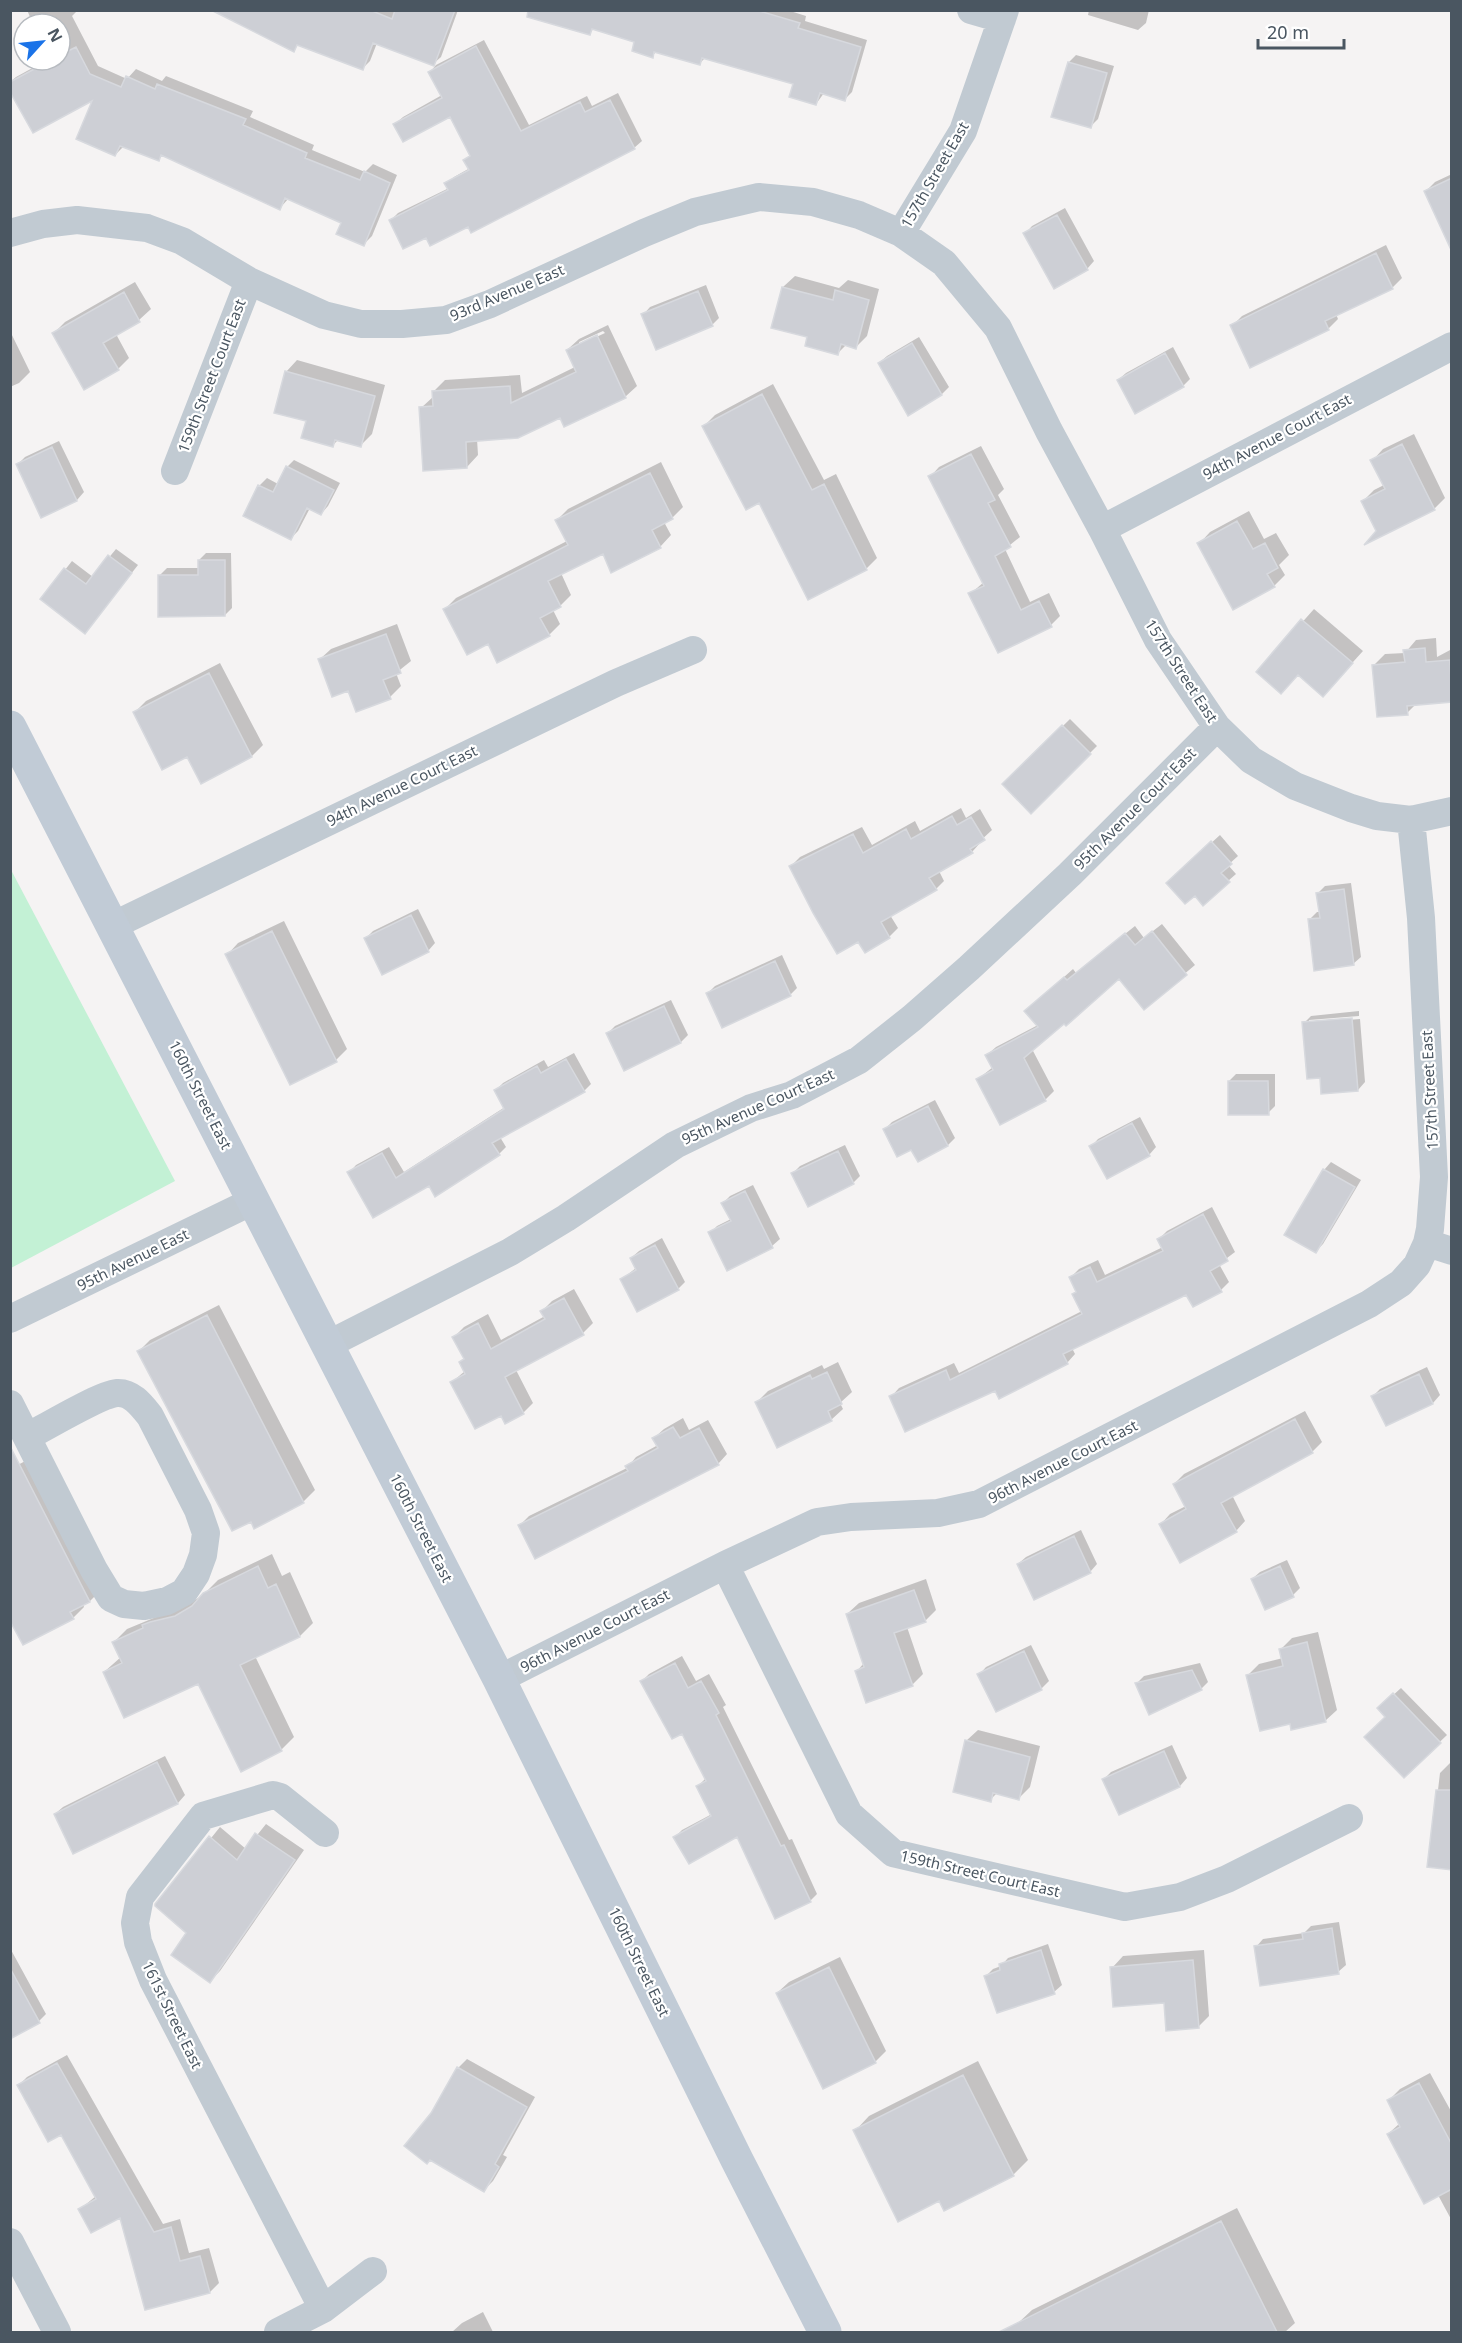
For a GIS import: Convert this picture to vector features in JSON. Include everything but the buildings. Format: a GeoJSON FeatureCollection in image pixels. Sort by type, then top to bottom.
{"type":"FeatureCollection","features":[{"type":"Feature","properties":{"kind":"main road","name":"160th Street East"},"geometry":{"type":"LineString","coordinates":[[10,727],[500,1679],[737,2160],[825,2332]]}},
{"type":"Feature","properties":{"kind":"street"},"geometry":{"type":"LineString","coordinates":[[971,10],[1004,15]]}},
{"type":"Feature","properties":{"kind":"street","name":"157th Street East"},"geometry":{"type":"LineString","coordinates":[[1004,15],[963,132],[901,234],[944,262],[998,328],[1158,640],[1217,727],[1251,760],[1294,786],[1377,816],[1411,820],[1421,918],[1434,1177],[1430,1229],[1439,1247]]}},
{"type":"Feature","properties":{"kind":"street","name":"93rd Avenue East"},"geometry":{"type":"LineString","coordinates":[[12,228],[77,220],[147,228],[182,241],[249,281],[324,315],[361,324],[402,324],[446,320],[490,304],[694,212],[759,197],[813,202],[859,215],[901,234]]}},
{"type":"Feature","properties":{"kind":"street","name":"159th Street Court East"},"geometry":{"type":"LineString","coordinates":[[174,471],[249,281]]}},
{"type":"Feature","properties":{"kind":"street","name":"94th Avenue Court East"},"geometry":{"type":"LineString","coordinates":[[1102,529],[1452,346]]}},
{"type":"Feature","properties":{"kind":"street","name":"94th Avenue Court East"},"geometry":{"type":"LineString","coordinates":[[112,926],[605,688],[693,650]]}},
{"type":"Feature","properties":{"kind":"street","name":"95th Avenue Court East"},"geometry":{"type":"LineString","coordinates":[[327,1345],[510,1252],[566,1218],[675,1145],[751,1108],[792,1095],[858,1060],[969,969],[1070,874],[1217,727]]}},
{"type":"Feature","properties":{"kind":"street"},"geometry":{"type":"LineString","coordinates":[[1411,820],[1452,811]]}},
{"type":"Feature","properties":{"kind":"street","name":"95th Avenue East"},"geometry":{"type":"LineString","coordinates":[[10,1319],[255,1200]]}},
{"type":"Feature","properties":{"kind":"street","name":"96th Avenue Court East"},"geometry":{"type":"LineString","coordinates":[[500,1679],[725,1565],[817,1522],[851,1517],[938,1513],[979,1504],[1006,1492],[1369,1304],[1401,1283],[1417,1265],[1439,1247]]}},
{"type":"Feature","properties":{"kind":"street"},"geometry":{"type":"LineString","coordinates":[[10,1404],[94,1570],[111,1598],[124,1604],[144,1606],[167,1601],[184,1592],[196,1574],[203,1555],[206,1533],[198,1510],[150,1416],[140,1402],[117,1393],[102,1398],[27,1437]]}},
{"type":"Feature","properties":{"kind":"street","name":"159th Street Court East"},"geometry":{"type":"LineString","coordinates":[[725,1565],[849,1814],[892,1854],[1125,1907],[1180,1897],[1227,1879],[1349,1818]]}},
{"type":"Feature","properties":{"kind":"street","name":"161st Street East"},"geometry":{"type":"LineString","coordinates":[[323,2309],[153,1980],[138,1942],[135,1923],[140,1897],[203,1816],[273,1795],[280,1797],[326,1833]]}},
{"type":"Feature","properties":{"kind":"street"},"geometry":{"type":"LineString","coordinates":[[10,2242],[57,2332]]}},
{"type":"Feature","properties":{"kind":"street"},"geometry":{"type":"LineString","coordinates":[[278,2332],[323,2309],[374,2271]]}},
{"type":"Feature","properties":{"kind":"green space"},"geometry":{"type":"Polygon","coordinates":[[[10,868],[175,1181],[11,1268],[10,1268],[10,868]]]}}]}
